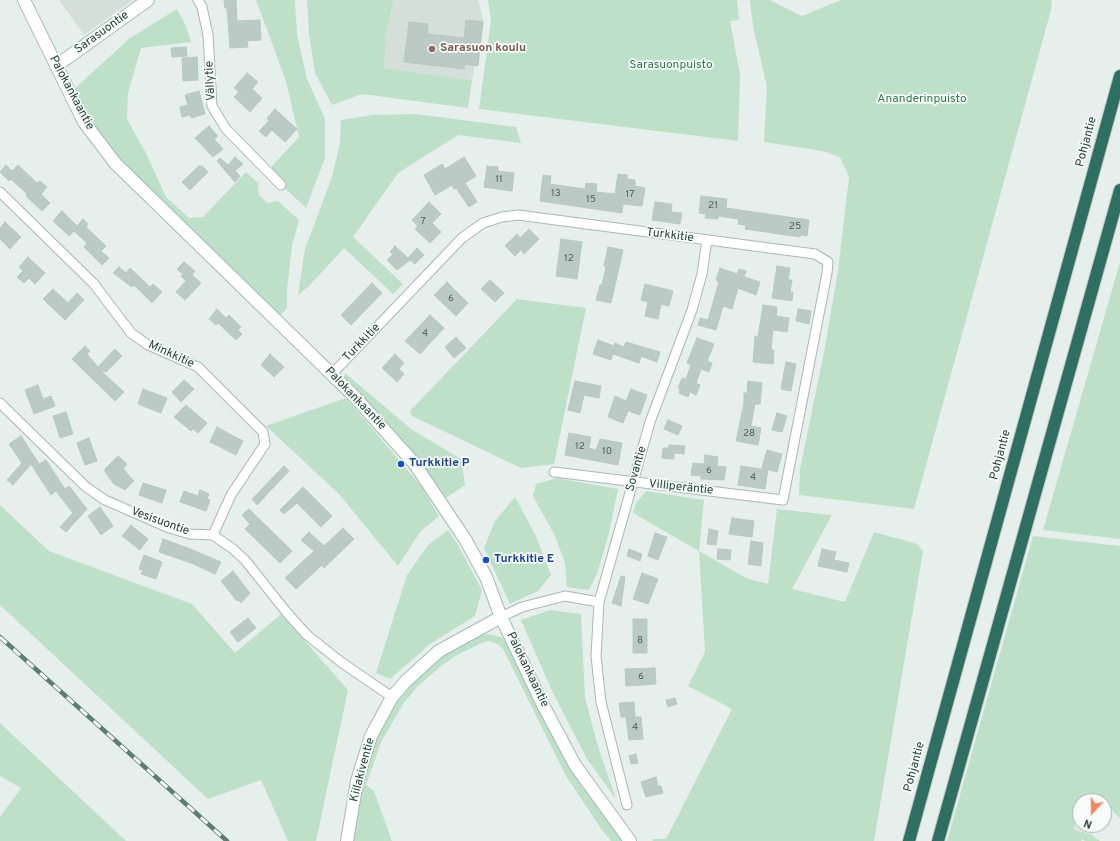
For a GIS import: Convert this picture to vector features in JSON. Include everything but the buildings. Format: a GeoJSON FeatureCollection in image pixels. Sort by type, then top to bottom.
{"type":"FeatureCollection","features":[{"type":"Feature","properties":{"kind":"highway","name":"Pohjantie"},"geometry":{"type":"LineString","coordinates":[[909,841],[1120,76]]}},
{"type":"Feature","properties":{"kind":"highway"},"geometry":{"type":"LineString","coordinates":[[938,841],[1120,190]]}},
{"type":"Feature","properties":{"kind":"main road","name":"Palokankaantie"},"geometry":{"type":"LineString","coordinates":[[24,0],[84,122],[115,163],[355,397],[414,463],[465,539],[486,577],[501,617],[543,705],[575,765],[630,841]]}},
{"type":"Feature","properties":{"kind":"main road","name":"Sarasuontie"},"geometry":{"type":"LineString","coordinates":[[56,66],[148,0]]}},
{"type":"Feature","properties":{"kind":"main road","name":"Kiilakiventie"},"geometry":{"type":"LineString","coordinates":[[347,841],[357,781],[371,736],[392,697],[406,681],[439,651],[501,617]]}},
{"type":"Feature","properties":{"kind":"street","name":"Vällytie"},"geometry":{"type":"LineString","coordinates":[[198,0],[202,7],[208,35],[212,106],[226,129],[281,185]]}},
{"type":"Feature","properties":{"kind":"street","name":"Minkkitie"},"geometry":{"type":"LineString","coordinates":[[0,192],[94,284],[131,333],[148,345],[198,368],[263,432],[265,444],[230,495],[213,535]]}},
{"type":"Feature","properties":{"kind":"street","name":"Turkkitie"},"geometry":{"type":"LineString","coordinates":[[332,374],[462,238],[483,223],[502,217],[518,215],[815,254],[828,262],[827,273],[783,500]]}},
{"type":"Feature","properties":{"kind":"street","name":"Sovantie"},"geometry":{"type":"LineString","coordinates":[[599,602],[650,422],[692,310],[702,274],[706,240]]}},
{"type":"Feature","properties":{"kind":"street","name":"Vesisuontie"},"geometry":{"type":"LineString","coordinates":[[0,403],[86,487],[105,500],[150,520],[190,534],[213,535]]}},
{"type":"Feature","properties":{"kind":"street","name":"Villiperäntie"},"geometry":{"type":"LineString","coordinates":[[554,472],[633,483],[658,484],[783,500]]}},
{"type":"Feature","properties":{"kind":"street"},"geometry":{"type":"LineString","coordinates":[[213,535],[246,560],[288,614],[307,635],[341,662],[392,697]]}},
{"type":"Feature","properties":{"kind":"street"},"geometry":{"type":"LineString","coordinates":[[501,617],[522,607],[565,596],[599,602],[596,656],[601,702],[627,805]]}},
{"type":"Feature","properties":{"kind":"shaded area"},"geometry":{"type":"Polygon","coordinates":[[[59,0],[133,0],[84,35],[59,0]]]}},
{"type":"Feature","properties":{"kind":"shaded area","name":"Sarasuon koulu"},"geometry":{"type":"Polygon","coordinates":[[[394,0],[478,0],[484,22],[472,80],[384,68],[387,30],[394,0]]]}},
{"type":"Feature","properties":{"kind":"green space"},"geometry":{"type":"Polygon","coordinates":[[[256,0],[295,0],[297,35],[307,79],[325,119],[325,158],[306,208],[271,175],[272,166],[299,137],[286,81],[256,0]]]}},
{"type":"Feature","properties":{"kind":"green space"},"geometry":{"type":"Polygon","coordinates":[[[307,0],[394,0],[387,30],[384,68],[472,80],[468,108],[362,94],[332,105],[315,73],[309,34],[307,0]]]}},
{"type":"Feature","properties":{"kind":"green space","name":"Sarasuonpuisto"},"geometry":{"type":"Polygon","coordinates":[[[488,0],[737,0],[739,20],[730,21],[740,74],[738,141],[479,109],[491,20],[488,0]]]}},
{"type":"Feature","properties":{"kind":"green space","name":"Ananderinpuisto"},"geometry":{"type":"Polygon","coordinates":[[[750,0],[770,0],[802,16],[841,0],[1052,0],[1051,10],[914,509],[799,495],[800,469],[824,352],[838,271],[849,177],[840,157],[822,151],[764,142],[767,87],[753,26],[750,0]]]}},
{"type":"Feature","properties":{"kind":"green space"},"geometry":{"type":"Polygon","coordinates":[[[177,9],[186,26],[191,42],[141,48],[128,93],[127,119],[147,155],[166,197],[189,218],[203,217],[246,172],[258,183],[259,195],[268,203],[278,201],[299,220],[292,246],[287,290],[287,308],[279,317],[116,160],[86,120],[72,91],[130,38],[177,9]]]}},
{"type":"Feature","properties":{"kind":"green space"},"geometry":{"type":"Polygon","coordinates":[[[416,114],[516,127],[521,143],[458,135],[398,173],[353,237],[403,284],[393,294],[344,248],[309,286],[298,295],[305,249],[332,177],[340,143],[341,120],[373,115],[416,114]]]}},
{"type":"Feature","properties":{"kind":"green space"},"geometry":{"type":"Polygon","coordinates":[[[1120,262],[1120,539],[1043,530],[1120,262]]]}},
{"type":"Feature","properties":{"kind":"green space"},"geometry":{"type":"Polygon","coordinates":[[[517,299],[586,308],[554,464],[521,468],[412,416],[410,411],[517,299]]]}},
{"type":"Feature","properties":{"kind":"green space"},"geometry":{"type":"Polygon","coordinates":[[[345,373],[411,429],[461,459],[465,485],[443,500],[344,379],[345,373]]]}},
{"type":"Feature","properties":{"kind":"green space"},"geometry":{"type":"Polygon","coordinates":[[[346,398],[421,486],[439,516],[420,532],[398,566],[339,494],[266,426],[346,398]]]}},
{"type":"Feature","properties":{"kind":"green space"},"geometry":{"type":"Polygon","coordinates":[[[557,478],[618,489],[609,533],[598,571],[589,590],[567,587],[565,563],[555,536],[533,496],[536,484],[557,478]]]}},
{"type":"Feature","properties":{"kind":"green space"},"geometry":{"type":"Polygon","coordinates":[[[646,491],[704,500],[699,551],[633,513],[636,503],[646,491]]]}},
{"type":"Feature","properties":{"kind":"green space"},"geometry":{"type":"Polygon","coordinates":[[[515,497],[536,536],[551,575],[538,591],[510,604],[484,548],[495,521],[515,497]]]}},
{"type":"Feature","properties":{"kind":"green space"},"geometry":{"type":"Polygon","coordinates":[[[0,505],[49,551],[192,604],[235,653],[281,614],[348,690],[316,841],[288,841],[261,780],[208,799],[0,605],[0,505]]]}},
{"type":"Feature","properties":{"kind":"green space"},"geometry":{"type":"Polygon","coordinates":[[[777,509],[832,515],[792,589],[845,602],[874,532],[917,544],[923,551],[874,841],[653,841],[652,839],[666,839],[732,709],[688,686],[705,652],[699,551],[746,578],[768,584],[777,509]]]}},
{"type":"Feature","properties":{"kind":"green space"},"geometry":{"type":"Polygon","coordinates":[[[448,530],[458,545],[482,590],[475,616],[430,644],[390,679],[376,673],[407,575],[428,545],[448,530]]]}},
{"type":"Feature","properties":{"kind":"green space"},"geometry":{"type":"Polygon","coordinates":[[[1033,536],[1120,546],[1120,818],[1112,811],[1112,793],[1072,793],[1072,833],[1086,833],[1092,835],[1100,841],[1085,841],[1082,839],[1081,841],[947,841],[1033,536]]]}},
{"type":"Feature","properties":{"kind":"green space"},"geometry":{"type":"Polygon","coordinates":[[[550,610],[581,614],[585,698],[599,750],[616,799],[587,759],[553,693],[521,620],[550,610]]]}},
{"type":"Feature","properties":{"kind":"green space"},"geometry":{"type":"Polygon","coordinates":[[[486,634],[501,637],[510,646],[570,766],[623,841],[611,841],[566,776],[503,649],[499,645],[490,641],[484,642],[457,655],[441,666],[417,687],[403,704],[381,742],[366,785],[374,791],[392,841],[352,841],[368,760],[376,739],[398,701],[412,684],[442,657],[479,636],[486,634]]]}},
{"type":"Feature","properties":{"kind":"green space"},"geometry":{"type":"Polygon","coordinates":[[[0,723],[126,841],[0,841],[0,817],[21,788],[0,776],[0,723]]]}},
{"type":"Feature","properties":{"kind":"railway"},"geometry":{"type":"LineString","coordinates":[[0,637],[227,841]]}},
{"type":"Feature","properties":{"kind":"place","name":"Sarasuon koulu"},"geometry":{"type":"Point","coordinates":[432,49]}},
{"type":"Feature","properties":{"kind":"place","name":"Turkkitie P"},"geometry":{"type":"Point","coordinates":[401,464]}},
{"type":"Feature","properties":{"kind":"place","name":"Turkkitie E"},"geometry":{"type":"Point","coordinates":[486,560]}}]}
